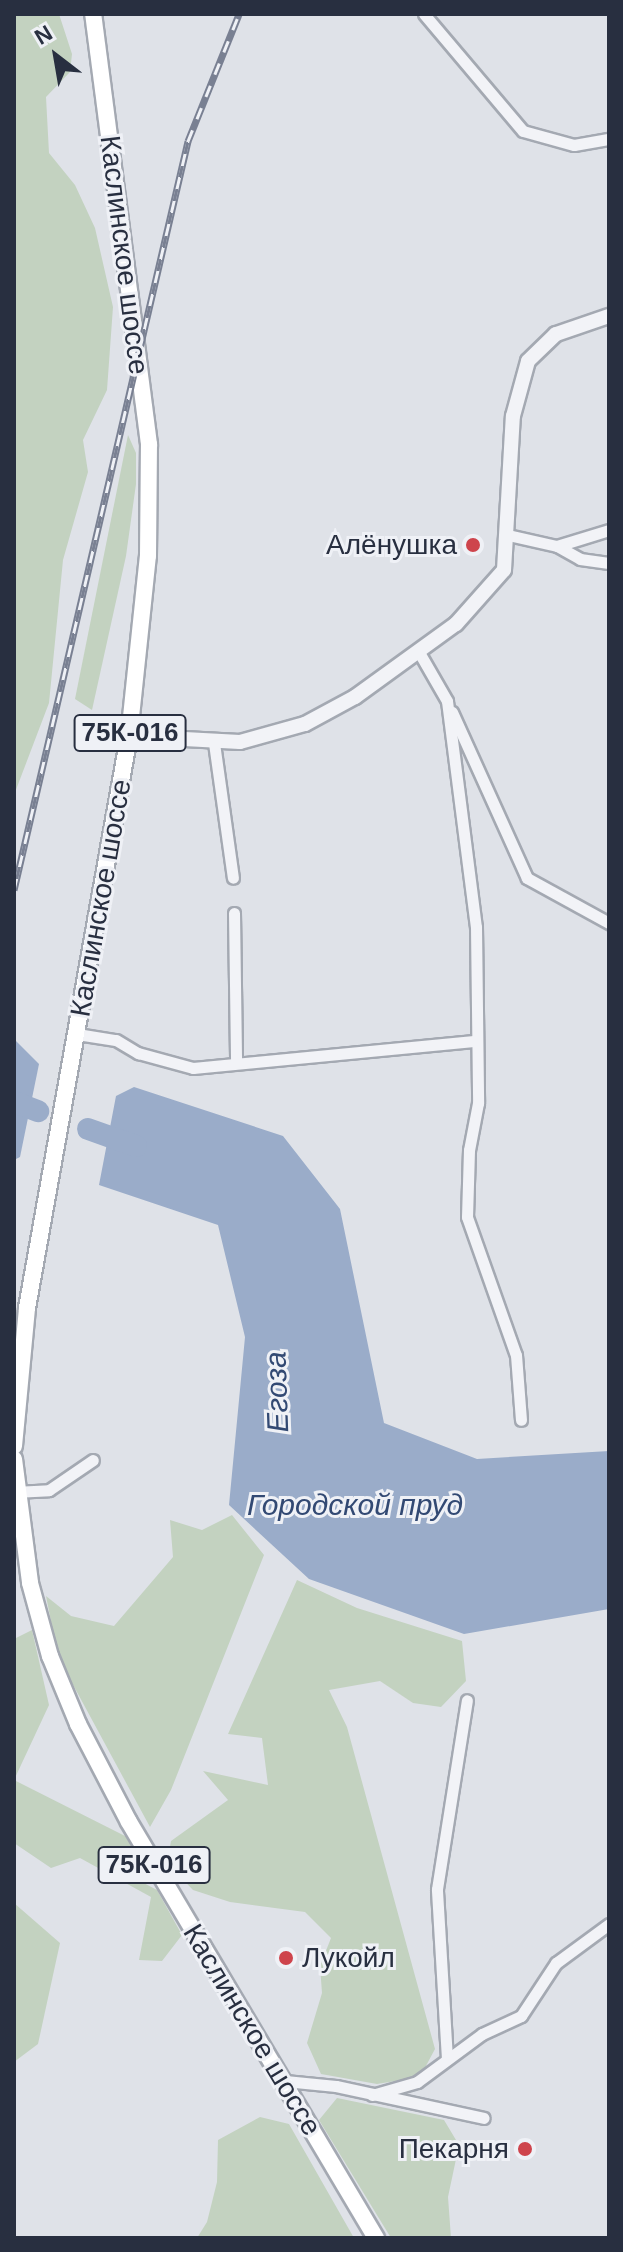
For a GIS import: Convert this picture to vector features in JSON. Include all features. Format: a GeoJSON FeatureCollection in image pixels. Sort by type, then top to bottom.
{"type":"FeatureCollection","features":[{"type":"Feature","properties":{"kind":"main road","name":"Каслинское шоссе"},"geometry":{"type":"LineString","coordinates":[[14,1446],[27,1308],[129,736],[148,556],[149,444],[93,14]]}},
{"type":"Feature","properties":{"kind":"main road","name":"Каслинское шоссе"},"geometry":{"type":"LineString","coordinates":[[14,1459],[15,1492],[30,1583],[50,1656],[78,1724],[129,1822],[376,2238]]}},
{"type":"Feature","properties":{"kind":"street"},"geometry":{"type":"LineString","coordinates":[[424,14],[523,131],[574,145],[609,139]]}},
{"type":"Feature","properties":{"kind":"street"},"geometry":{"type":"LineString","coordinates":[[129,736],[214,743],[240,742],[305,724],[420,654],[482,600],[504,570],[513,416],[528,361],[556,334],[609,316]]}},
{"type":"Feature","properties":{"kind":"street"},"geometry":{"type":"LineString","coordinates":[[557,546],[609,530]]}},
{"type":"Feature","properties":{"kind":"street"},"geometry":{"type":"LineString","coordinates":[[508,535],[557,546],[580,559],[609,563]]}},
{"type":"Feature","properties":{"kind":"street"},"geometry":{"type":"LineString","coordinates":[[420,654],[447,701],[527,878],[609,923]]}},
{"type":"Feature","properties":{"kind":"street"},"geometry":{"type":"LineString","coordinates":[[447,701],[476,927],[474,1041],[478,1103],[469,1150],[467,1217],[516,1355],[521,1420]]}},
{"type":"Feature","properties":{"kind":"street"},"geometry":{"type":"LineString","coordinates":[[214,743],[233,878]]}},
{"type":"Feature","properties":{"kind":"street"},"geometry":{"type":"LineString","coordinates":[[234,913],[236,1063]]}},
{"type":"Feature","properties":{"kind":"street"},"geometry":{"type":"LineString","coordinates":[[77,1034],[116,1040],[138,1053],[193,1068],[474,1041]]}},
{"type":"Feature","properties":{"kind":"street"},"geometry":{"type":"LineString","coordinates":[[15,1492],[49,1490],[93,1460]]}},
{"type":"Feature","properties":{"kind":"street"},"geometry":{"type":"LineString","coordinates":[[447,2059],[437,1889],[467,1700]]}},
{"type":"Feature","properties":{"kind":"street"},"geometry":{"type":"LineString","coordinates":[[372,2095],[417,2082],[482,2034],[521,2016],[556,1963],[609,1924]]}},
{"type":"Feature","properties":{"kind":"street"},"geometry":{"type":"LineString","coordinates":[[285,2081],[484,2118]]}},
{"type":"Feature","properties":{"kind":"green space"},"geometry":{"type":"Polygon","coordinates":[[[14,14],[59,14],[72,54],[70,72],[46,97],[49,153],[75,185],[95,228],[113,307],[107,390],[83,440],[88,472],[63,560],[49,703],[14,795],[14,14]]]}},
{"type":"Feature","properties":{"kind":"green space"},"geometry":{"type":"Polygon","coordinates":[[[128,435],[136,453],[136,484],[126,556],[92,710],[75,699],[128,435]]]}},
{"type":"Feature","properties":{"kind":"green space"},"geometry":{"type":"Polygon","coordinates":[[[232,1515],[264,1555],[171,1790],[150,1827],[58,1657],[46,1596],[71,1616],[114,1626],[173,1557],[170,1520],[202,1530],[232,1515]]]}},
{"type":"Feature","properties":{"kind":"green space"},"geometry":{"type":"Polygon","coordinates":[[[297,1580],[357,1608],[462,1641],[466,1681],[441,1707],[413,1703],[380,1681],[329,1690],[347,1727],[435,2049],[420,2077],[377,2084],[321,2074],[307,2043],[322,1993],[320,1966],[331,1938],[305,1912],[230,1902],[193,1890],[167,1863],[171,1841],[228,1800],[203,1771],[268,1785],[262,1738],[228,1734],[297,1580]]]}},
{"type":"Feature","properties":{"kind":"green space"},"geometry":{"type":"Polygon","coordinates":[[[32,1630],[49,1705],[14,1780],[14,1639],[32,1630]]]}},
{"type":"Feature","properties":{"kind":"green space"},"geometry":{"type":"Polygon","coordinates":[[[14,1780],[127,1837],[139,1858],[119,1870],[157,1890],[182,1935],[162,1961],[139,1960],[151,1897],[80,1858],[51,1868],[14,1843],[14,1780]]]}},
{"type":"Feature","properties":{"kind":"green space"},"geometry":{"type":"Polygon","coordinates":[[[14,1903],[60,1943],[38,2044],[14,2062],[14,1903]]]}},
{"type":"Feature","properties":{"kind":"green space"},"geometry":{"type":"Polygon","coordinates":[[[337,2098],[444,2120],[459,2145],[448,2197],[451,2238],[391,2238],[319,2120],[337,2098]]]}},
{"type":"Feature","properties":{"kind":"green space"},"geometry":{"type":"Polygon","coordinates":[[[260,2117],[289,2124],[354,2238],[197,2238],[207,2222],[217,2182],[218,2140],[260,2117]]]}},
{"type":"Feature","properties":{"kind":"water"},"geometry":{"type":"Polygon","coordinates":[[[14,1039],[39,1064],[20,1157],[14,1160],[14,1039]]]}},
{"type":"Feature","properties":{"kind":"water","name":"Городской пруд"},"geometry":{"type":"Polygon","coordinates":[[[134,1087],[283,1136],[340,1209],[384,1423],[477,1459],[609,1451],[609,1609],[464,1634],[309,1579],[229,1505],[245,1337],[218,1225],[99,1185],[116,1096],[134,1087]]]}},
{"type":"Feature","properties":{"kind":"waterway","name":"Егоза"},"geometry":{"type":"LineString","coordinates":[[14,1102],[38,1111]]}},
{"type":"Feature","properties":{"kind":"waterway","name":"Егоза"},"geometry":{"type":"LineString","coordinates":[[88,1129],[136,1146]]}},
{"type":"Feature","properties":{"kind":"railway"},"geometry":{"type":"LineString","coordinates":[[14,890],[188,141],[239,14]]}},
{"type":"Feature","properties":{"kind":"place","name":"Алёнушка"},"geometry":{"type":"Point","coordinates":[473,545]}},
{"type":"Feature","properties":{"kind":"place","name":"Лукойл"},"geometry":{"type":"Point","coordinates":[286,1958]}},
{"type":"Feature","properties":{"kind":"place","name":"Пекарня"},"geometry":{"type":"Point","coordinates":[525,2149]}}]}
